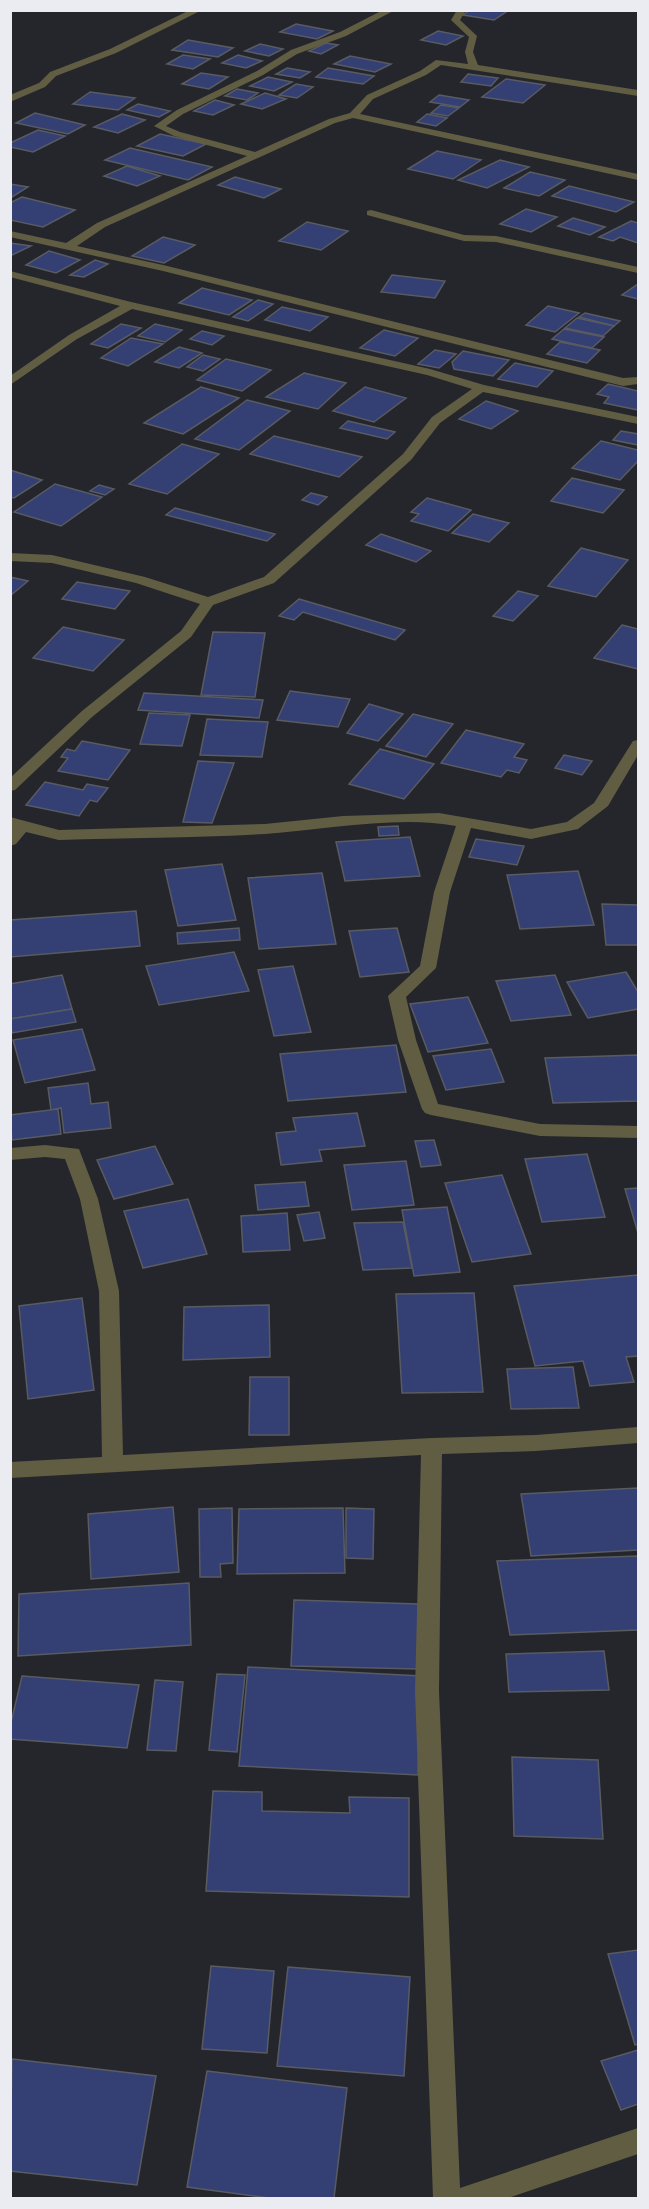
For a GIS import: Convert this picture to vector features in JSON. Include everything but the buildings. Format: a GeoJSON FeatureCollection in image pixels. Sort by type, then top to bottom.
{"type":"FeatureCollection","features":[{"type":"Feature","properties":{"kind":"street"},"geometry":{"type":"LineString","coordinates":[[10,99],[42,85],[53,74],[113,51],[198,10]]}},
{"type":"Feature","properties":{"kind":"street"},"geometry":{"type":"LineString","coordinates":[[255,155],[188,137],[159,126],[180,112],[260,73],[294,52],[343,34],[391,10]]}},
{"type":"Feature","properties":{"kind":"street"},"geometry":{"type":"LineString","coordinates":[[462,10],[454,20],[473,36],[469,52],[474,67]]}},
{"type":"Feature","properties":{"kind":"street"},"geometry":{"type":"LineString","coordinates":[[353,115],[370,97],[423,73],[439,62],[639,93]]}},
{"type":"Feature","properties":{"kind":"street"},"geometry":{"type":"LineString","coordinates":[[69,246],[101,225],[332,121],[353,115],[639,177]]}},
{"type":"Feature","properties":{"kind":"street"},"geometry":{"type":"LineString","coordinates":[[370,213],[464,238],[496,239],[639,270]]}},
{"type":"Feature","properties":{"kind":"street"},"geometry":{"type":"LineString","coordinates":[[10,234],[69,246],[623,382],[639,381]]}},
{"type":"Feature","properties":{"kind":"street"},"geometry":{"type":"LineString","coordinates":[[10,273],[130,305],[430,372],[482,388],[639,421]]}},
{"type":"Feature","properties":{"kind":"street"},"geometry":{"type":"LineString","coordinates":[[10,382],[73,337],[130,305]]}},
{"type":"Feature","properties":{"kind":"street"},"geometry":{"type":"LineString","coordinates":[[10,787],[87,714],[186,634],[208,602],[269,580],[407,457],[436,420],[482,388]]}},
{"type":"Feature","properties":{"kind":"street"},"geometry":{"type":"LineString","coordinates":[[10,557],[52,559],[140,580],[208,602]]}},
{"type":"Feature","properties":{"kind":"street"},"geometry":{"type":"LineString","coordinates":[[10,841],[16,824],[59,835],[265,829],[393,819],[439,818],[531,834],[572,826],[600,806],[639,744]]}},
{"type":"Feature","properties":{"kind":"street"},"geometry":{"type":"LineString","coordinates":[[465,823],[442,892],[428,968],[397,996],[407,1040],[431,1109],[540,1130],[639,1132]]}},
{"type":"Feature","properties":{"kind":"street"},"geometry":{"type":"LineString","coordinates":[[10,1155],[45,1151],[72,1153],[89,1199],[109,1291],[113,1463]]}},
{"type":"Feature","properties":{"kind":"street"},"geometry":{"type":"LineString","coordinates":[[10,1470],[432,1446],[536,1443],[639,1435]]}},
{"type":"Feature","properties":{"kind":"street"},"geometry":{"type":"LineString","coordinates":[[432,1446],[427,1691],[447,2199]]}},
{"type":"Feature","properties":{"kind":"street"},"geometry":{"type":"LineString","coordinates":[[469,2199],[639,2141]]}}]}
